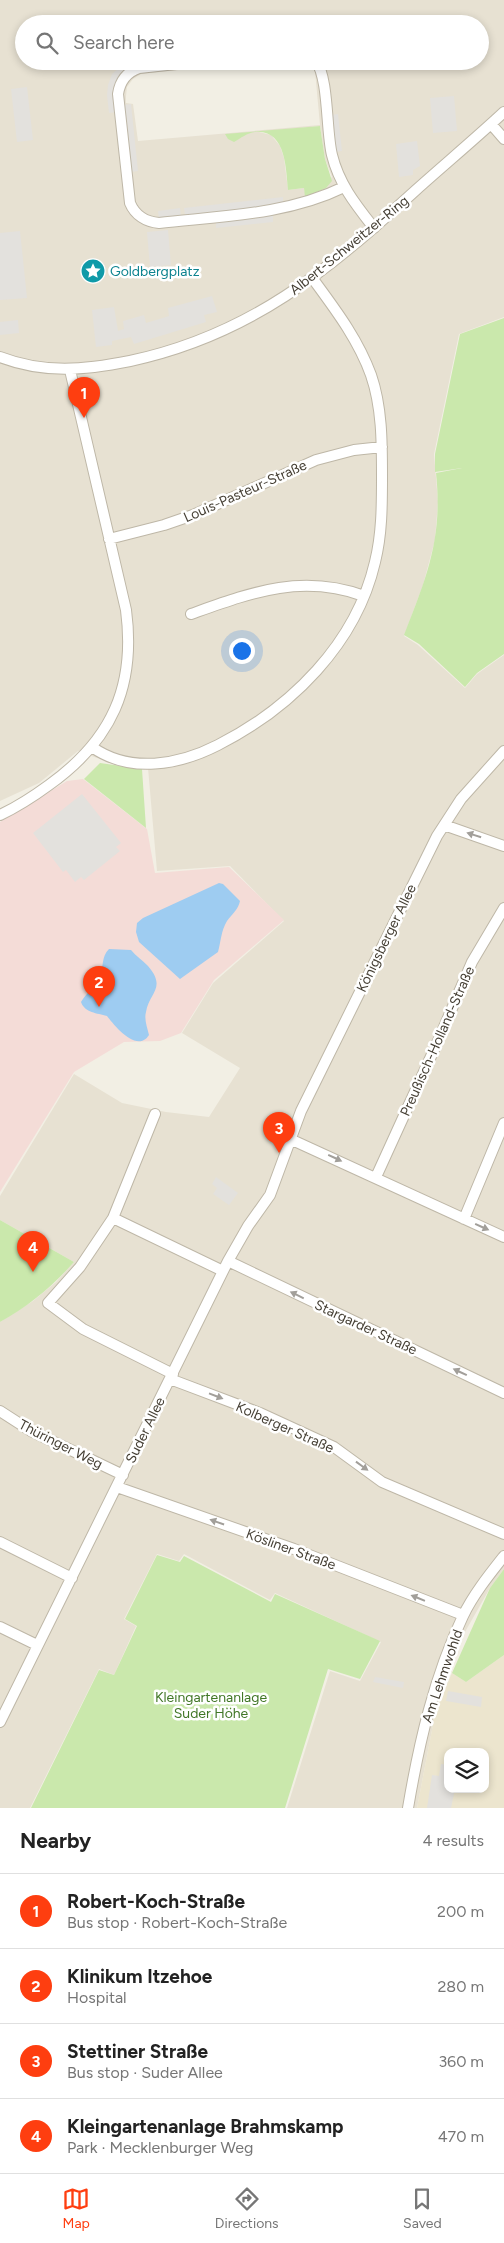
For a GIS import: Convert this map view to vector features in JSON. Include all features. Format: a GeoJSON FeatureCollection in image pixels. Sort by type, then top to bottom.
{"type":"FeatureCollection","features":[{"type":"Feature","properties":{"kind":"street"},"geometry":{"type":"LineString","coordinates":[[135,70],[121,82],[118,94],[130,203],[138,214],[150,222],[159,223],[274,210],[301,205],[344,187]]}},
{"type":"Feature","properties":{"kind":"street"},"geometry":{"type":"LineString","coordinates":[[320,70],[331,153],[344,187],[374,228]]}},
{"type":"Feature","properties":{"kind":"street","name":"Albert-Schweitzer-Ring"},"geometry":{"type":"LineString","coordinates":[[0,357],[36,367],[70,370],[137,359],[191,344],[239,324],[313,279],[374,228],[504,112]]}},
{"type":"Feature","properties":{"kind":"street"},"geometry":{"type":"LineString","coordinates":[[491,124],[504,138]]}},
{"type":"Feature","properties":{"kind":"street"},"geometry":{"type":"LineString","coordinates":[[92,747],[117,760],[150,764],[170,762],[194,756],[224,742],[279,706],[313,676],[340,642],[364,596],[374,567],[381,529],[382,447],[376,400],[366,363],[345,323],[313,279]]}},
{"type":"Feature","properties":{"kind":"street"},"geometry":{"type":"LineString","coordinates":[[0,815],[39,793],[69,771],[92,747],[114,712],[124,680],[128,654],[126,610],[70,370]]}},
{"type":"Feature","properties":{"kind":"street","name":"Louis-Pasteur-Straße"},"geometry":{"type":"LineString","coordinates":[[109,539],[164,525],[193,515],[316,460],[354,450],[382,447]]}},
{"type":"Feature","properties":{"kind":"street"},"geometry":{"type":"LineString","coordinates":[[191,614],[246,594],[283,587],[318,587],[344,590],[364,596]]}},
{"type":"Feature","properties":{"kind":"street","name":"Königsberger Allee"},"geometry":{"type":"LineString","coordinates":[[290,1139],[305,1102],[444,825],[479,776],[504,751]]}},
{"type":"Feature","properties":{"kind":"street"},"geometry":{"type":"LineString","coordinates":[[444,825],[504,846]]}},
{"type":"Feature","properties":{"kind":"street","name":"Preußisch-Holland-Straße"},"geometry":{"type":"LineString","coordinates":[[376,1177],[472,962],[504,908]]}},
{"type":"Feature","properties":{"kind":"street"},"geometry":{"type":"LineString","coordinates":[[113,1218],[155,1114]]}},
{"type":"Feature","properties":{"kind":"street"},"geometry":{"type":"LineString","coordinates":[[464,1219],[504,1124]]}},
{"type":"Feature","properties":{"kind":"street"},"geometry":{"type":"LineString","coordinates":[[290,1139],[504,1237]]}},
{"type":"Feature","properties":{"kind":"street","name":"Suder Allee"},"geometry":{"type":"LineString","coordinates":[[0,1722],[225,1266],[248,1226],[270,1195],[283,1164],[290,1139]]}},
{"type":"Feature","properties":{"kind":"street","name":"Stargarder Straße"},"geometry":{"type":"LineString","coordinates":[[113,1218],[225,1266],[504,1393]]}},
{"type":"Feature","properties":{"kind":"street","name":"Kolberger Straße"},"geometry":{"type":"LineString","coordinates":[[113,1218],[92,1251],[48,1303],[83,1329],[172,1376],[334,1447],[382,1482],[504,1534]]}},
{"type":"Feature","properties":{"kind":"street","name":"Thüringer Weg"},"geometry":{"type":"LineString","coordinates":[[0,1410],[31,1431],[123,1475]]}},
{"type":"Feature","properties":{"kind":"street","name":"Kösliner Straße"},"geometry":{"type":"LineString","coordinates":[[117,1487],[294,1549],[463,1616]]}},
{"type":"Feature","properties":{"kind":"street"},"geometry":{"type":"LineString","coordinates":[[0,1542],[72,1578]]}},
{"type":"Feature","properties":{"kind":"street","name":"Am Lehmwohld"},"geometry":{"type":"LineString","coordinates":[[408,1808],[420,1745],[433,1694],[444,1662],[463,1616],[504,1556]]}},
{"type":"Feature","properties":{"kind":"street"},"geometry":{"type":"LineString","coordinates":[[0,1627],[37,1645]]}},
{"type":"Feature","properties":{"kind":"shaded area"},"geometry":{"type":"Polygon","coordinates":[[[0,0],[504,0],[504,317],[459,334],[434,454],[438,502],[435,540],[423,585],[404,636],[418,645],[465,688],[477,674],[504,655],[504,1569],[490,1588],[453,1653],[436,1709],[417,1808],[287,1808],[330,1671],[360,1681],[381,1642],[275,1593],[270,1600],[184,1554],[179,1561],[157,1554],[124,1619],[136,1626],[114,1675],[99,1669],[30,1808],[0,1808],[0,1322],[33,1301],[56,1282],[74,1262],[0,1220],[0,1196],[74,1074],[122,1103],[166,1112],[209,1117],[240,1068],[182,1033],[213,983],[284,921],[230,866],[157,871],[148,768],[97,758],[78,751],[39,783],[0,801],[0,0]],[[15,15],[15,70],[179,70],[141,74],[133,79],[127,87],[126,103],[133,104],[138,141],[320,125],[315,71],[489,70],[489,15],[15,15]],[[320,126],[259,132],[271,135],[280,146],[284,158],[288,190],[304,188],[306,197],[332,177],[325,159],[320,126]]]}},
{"type":"Feature","properties":{"kind":"shaded area"},"geometry":{"type":"Polygon","coordinates":[[[117,70],[130,70],[116,112],[109,113],[107,95],[112,74],[117,70]]]}},
{"type":"Feature","properties":{"kind":"shaded area"},"geometry":{"type":"Polygon","coordinates":[[[27,87],[33,140],[17,142],[11,89],[27,87]]]}},
{"type":"Feature","properties":{"kind":"shaded area"},"geometry":{"type":"Polygon","coordinates":[[[454,96],[457,131],[433,133],[430,98],[454,96]]]}},
{"type":"Feature","properties":{"kind":"shaded area"},"geometry":{"type":"Polygon","coordinates":[[[131,104],[138,171],[131,172],[124,105],[131,104]]]}},
{"type":"Feature","properties":{"kind":"shaded area"},"geometry":{"type":"Polygon","coordinates":[[[338,114],[342,151],[335,152],[331,115],[338,114]]]}},
{"type":"Feature","properties":{"kind":"shaded area"},"geometry":{"type":"Polygon","coordinates":[[[417,141],[420,166],[413,170],[413,175],[399,177],[396,144],[417,141]]]}},
{"type":"Feature","properties":{"kind":"shaded area"},"geometry":{"type":"Polygon","coordinates":[[[283,197],[283,205],[185,215],[184,208],[283,197]]]}},
{"type":"Feature","properties":{"kind":"shaded area"},"geometry":{"type":"Polygon","coordinates":[[[180,208],[181,216],[159,218],[158,211],[180,208]]]}},
{"type":"Feature","properties":{"kind":"shaded area"},"geometry":{"type":"Polygon","coordinates":[[[273,215],[273,222],[216,228],[216,220],[273,215]]]}},
{"type":"Feature","properties":{"kind":"shaded area"},"geometry":{"type":"Polygon","coordinates":[[[168,230],[171,265],[150,267],[147,232],[168,230]]]}},
{"type":"Feature","properties":{"kind":"shaded area"},"geometry":{"type":"Polygon","coordinates":[[[20,231],[27,298],[0,300],[0,233],[20,231]]]}},
{"type":"Feature","properties":{"kind":"shaded area"},"geometry":{"type":"Polygon","coordinates":[[[212,296],[217,312],[204,315],[206,322],[134,344],[131,337],[112,341],[112,345],[96,347],[92,310],[114,307],[118,331],[124,329],[123,321],[144,315],[146,323],[169,316],[168,308],[212,296]]]}},
{"type":"Feature","properties":{"kind":"shaded area"},"geometry":{"type":"Polygon","coordinates":[[[18,320],[19,333],[0,335],[0,322],[18,320]]]}},
{"type":"Feature","properties":{"kind":"shaded area"},"geometry":{"type":"Polygon","coordinates":[[[83,779],[147,829],[155,873],[229,867],[284,920],[214,980],[181,1033],[160,1041],[124,1042],[74,1072],[0,1192],[0,822],[67,781],[83,779]]]}},
{"type":"Feature","properties":{"kind":"shaded area"},"geometry":{"type":"Polygon","coordinates":[[[82,794],[121,843],[116,847],[120,851],[84,880],[81,877],[75,882],[66,870],[63,872],[33,833],[82,794]]]}},
{"type":"Feature","properties":{"kind":"shaded area"},"geometry":{"type":"Polygon","coordinates":[[[216,1177],[238,1193],[229,1205],[213,1194],[217,1188],[212,1184],[216,1177]]]}},
{"type":"Feature","properties":{"kind":"shaded area"},"geometry":{"type":"Polygon","coordinates":[[[504,1655],[504,1808],[417,1808],[436,1709],[452,1673],[466,1682],[504,1655]]]}},
{"type":"Feature","properties":{"kind":"shaded area"},"geometry":{"type":"Polygon","coordinates":[[[375,1677],[404,1682],[403,1688],[373,1682],[375,1677]]]}},
{"type":"Feature","properties":{"kind":"shaded area"},"geometry":{"type":"Polygon","coordinates":[[[448,1691],[482,1697],[481,1707],[446,1701],[448,1691]]]}},
{"type":"Feature","properties":{"kind":"shaded area"},"geometry":{"type":"Polygon","coordinates":[[[441,1764],[444,1764],[444,1793],[454,1793],[451,1808],[427,1808],[432,1775],[439,1776],[441,1764]]]}},
{"type":"Feature","properties":{"kind":"green space"},"geometry":{"type":"Polygon","coordinates":[[[320,126],[325,159],[332,181],[326,188],[305,197],[304,188],[288,190],[285,162],[279,143],[273,137],[265,133],[255,132],[234,142],[228,139],[225,134],[320,126]]]}},
{"type":"Feature","properties":{"kind":"green space"},"geometry":{"type":"Polygon","coordinates":[[[504,318],[504,654],[477,673],[465,687],[419,644],[404,635],[420,594],[435,537],[438,496],[436,473],[462,468],[435,472],[435,454],[460,334],[504,318]]]}},
{"type":"Feature","properties":{"kind":"green space"},"geometry":{"type":"Polygon","coordinates":[[[100,763],[142,769],[146,828],[84,779],[100,763]]]}},
{"type":"Feature","properties":{"kind":"green space"},"geometry":{"type":"Polygon","coordinates":[[[0,1220],[74,1262],[40,1295],[0,1322],[0,1220]]]}},
{"type":"Feature","properties":{"kind":"green space","name":"Kleingartenanlage Suder Höhe"},"geometry":{"type":"Polygon","coordinates":[[[157,1555],[180,1562],[184,1556],[271,1602],[275,1594],[380,1641],[360,1679],[328,1669],[285,1808],[31,1808],[99,1670],[114,1675],[137,1626],[125,1619],[157,1555]]]}},
{"type":"Feature","properties":{"kind":"green space"},"geometry":{"type":"Polygon","coordinates":[[[504,1569],[504,1655],[466,1682],[452,1673],[490,1588],[504,1569]]]}},
{"type":"Feature","properties":{"kind":"water"},"geometry":{"type":"Polygon","coordinates":[[[219,883],[223,884],[240,901],[239,904],[225,925],[218,952],[180,979],[139,942],[136,932],[137,923],[143,918],[219,883]]]}},
{"type":"Feature","properties":{"kind":"water"},"geometry":{"type":"Polygon","coordinates":[[[109,949],[131,950],[148,966],[156,980],[157,985],[145,1015],[149,1035],[144,1040],[132,1040],[120,1031],[107,1016],[88,1010],[81,1002],[99,980],[104,958],[109,949]]]}},
{"type":"Feature","properties":{"kind":"place","name":"Goldbergplatz"},"geometry":{"type":"Point","coordinates":[93,271]}},
{"type":"Feature","properties":{"kind":"place","name":"Robert-Koch-Straße"},"geometry":{"type":"Point","coordinates":[84,418]}},
{"type":"Feature","properties":{"kind":"place","name":"Klinikum Itzehoe"},"geometry":{"type":"Point","coordinates":[99,1007]}},
{"type":"Feature","properties":{"kind":"place","name":"Stettiner Straße"},"geometry":{"type":"Point","coordinates":[279,1153]}},
{"type":"Feature","properties":{"kind":"place","name":"Kleingartenanlage Brahmskamp"},"geometry":{"type":"Point","coordinates":[33,1272]}}]}
